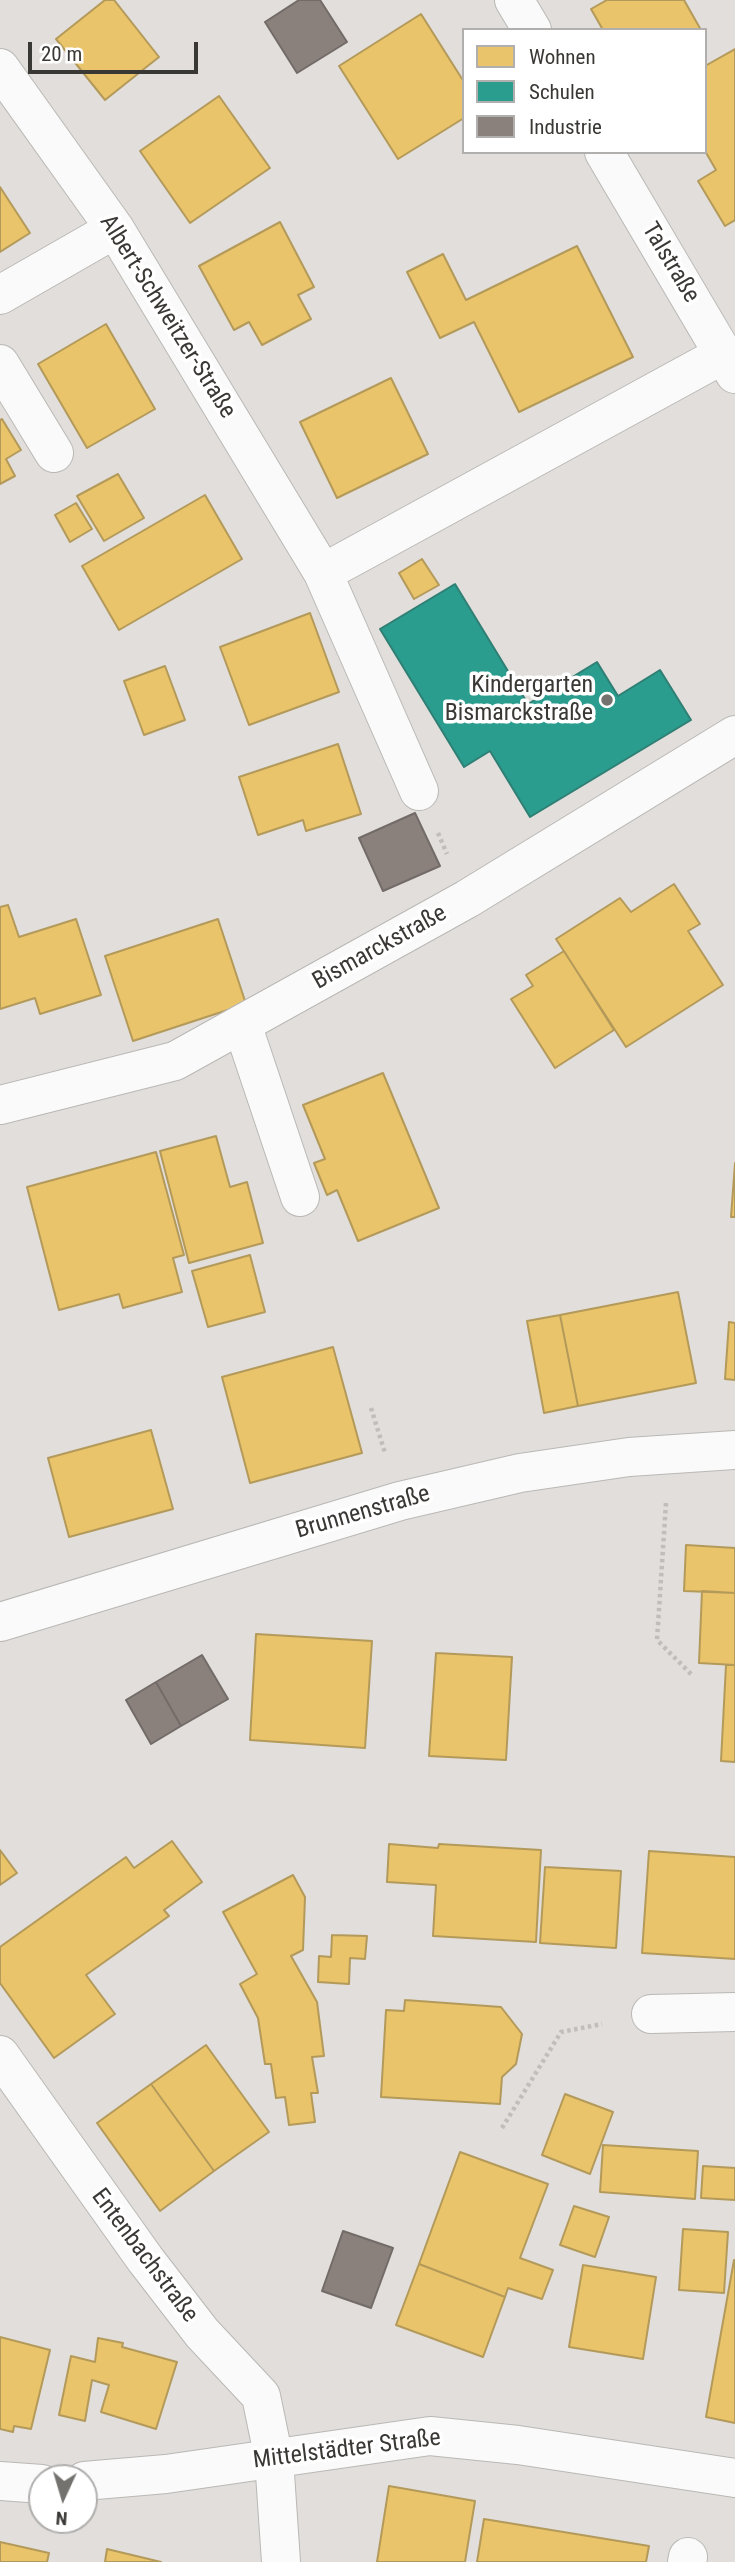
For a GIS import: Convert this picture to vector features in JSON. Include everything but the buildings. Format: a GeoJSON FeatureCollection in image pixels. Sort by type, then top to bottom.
{"type":"FeatureCollection","features":[{"type":"Feature","properties":{"kind":"street"},"geometry":{"type":"LineString","coordinates":[[514,0],[531,28]]}},
{"type":"Feature","properties":{"kind":"street","name":"Albert-Schweitzer-Straße"},"geometry":{"type":"LineString","coordinates":[[0,68],[115,229],[323,573],[419,791]]}},
{"type":"Feature","properties":{"kind":"street","name":"Talstraße"},"geometry":{"type":"LineString","coordinates":[[605,154],[729,364]]}},
{"type":"Feature","properties":{"kind":"street"},"geometry":{"type":"LineString","coordinates":[[0,295],[115,229]]}},
{"type":"Feature","properties":{"kind":"street"},"geometry":{"type":"LineString","coordinates":[[0,364],[54,453]]}},
{"type":"Feature","properties":{"kind":"street"},"geometry":{"type":"LineString","coordinates":[[323,573],[729,364]]}},
{"type":"Feature","properties":{"kind":"street","name":"Bismarckstraße"},"geometry":{"type":"LineString","coordinates":[[0,1105],[175,1061],[467,899],[735,735]]}},
{"type":"Feature","properties":{"kind":"street"},"geometry":{"type":"LineString","coordinates":[[242,1024],[300,1197]]}},
{"type":"Feature","properties":{"kind":"street","name":"Brunnenstraße"},"geometry":{"type":"LineString","coordinates":[[0,1622],[400,1501],[520,1473],[669,1454],[735,1450]]}},
{"type":"Feature","properties":{"kind":"street"},"geometry":{"type":"LineString","coordinates":[[651,2014],[735,2012]]}},
{"type":"Feature","properties":{"kind":"street","name":"Entenbachstraße"},"geometry":{"type":"LineString","coordinates":[[0,2055],[145,2259],[202,2333],[261,2396],[274,2459],[281,2562]]}},
{"type":"Feature","properties":{"kind":"street","name":"Mittelstädter Straße"},"geometry":{"type":"LineString","coordinates":[[98,2481],[166,2474],[430,2436],[518,2445],[735,2477]]}},
{"type":"Feature","properties":{"kind":"street"},"geometry":{"type":"LineString","coordinates":[[0,2481],[28,2483]]}},
{"type":"Feature","properties":{"kind":"path"},"geometry":{"type":"LineString","coordinates":[[419,791],[467,899]]}},
{"type":"Feature","properties":{"kind":"path"},"geometry":{"type":"LineString","coordinates":[[669,1454],[657,1640],[692,1675]]}},
{"type":"Feature","properties":{"kind":"path"},"geometry":{"type":"LineString","coordinates":[[502,2128],[561,2032],[651,2014]]}},
{"type":"Feature","properties":{"kind":"place","name":"Kindergarten Bismarckstraße"},"geometry":{"type":"Point","coordinates":[607,700]}}]}
